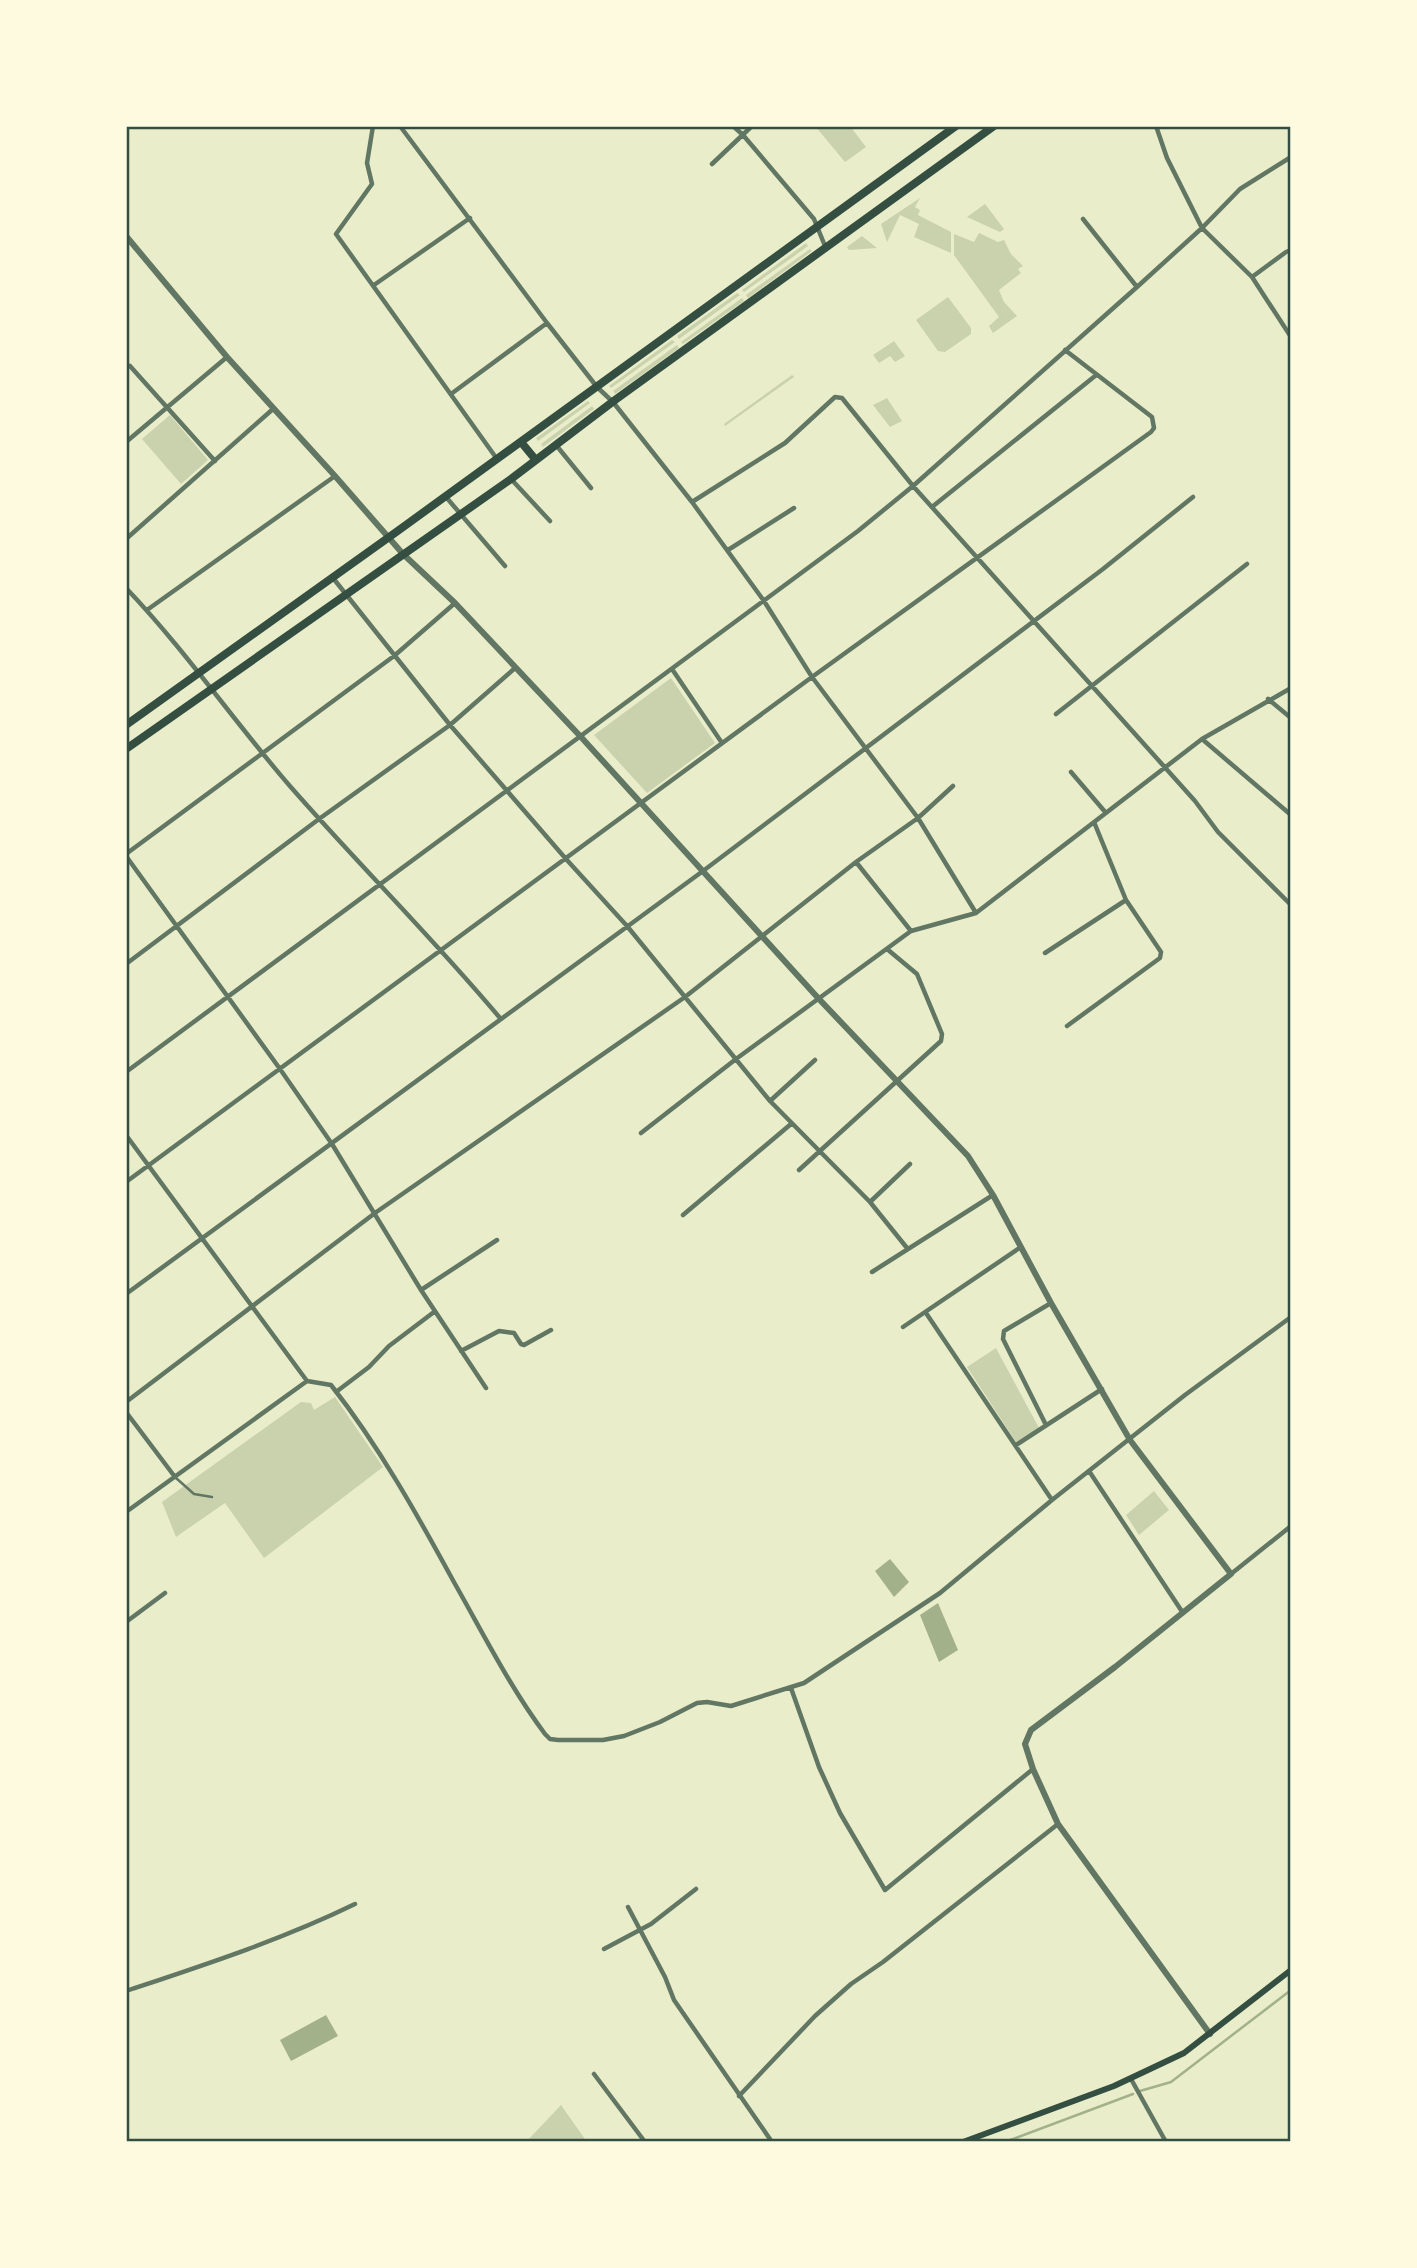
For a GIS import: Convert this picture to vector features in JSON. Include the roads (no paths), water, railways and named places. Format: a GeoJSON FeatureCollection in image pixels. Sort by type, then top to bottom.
{"type":"FeatureCollection","features":[{"type":"Feature","properties":{"kind":"highway"},"geometry":{"type":"LineString","coordinates":[[126,725],[956,126]]}},
{"type":"Feature","properties":{"kind":"highway"},"geometry":{"type":"LineString","coordinates":[[126,749],[511,479],[983,130],[994,126]]}},
{"type":"Feature","properties":{"kind":"highway"},"geometry":{"type":"LineString","coordinates":[[521,442],[536,460]]}},
{"type":"Feature","properties":{"kind":"main road"},"geometry":{"type":"LineString","coordinates":[[963,2142],[1131,2079],[1184,2053],[1291,1970]]}},
{"type":"Feature","properties":{"kind":"street"},"geometry":{"type":"LineString","coordinates":[[373,126],[368,163],[372,184],[336,234],[497,459]]}},
{"type":"Feature","properties":{"kind":"street"},"geometry":{"type":"LineString","coordinates":[[400,126],[547,323],[597,387],[613,402],[728,551],[764,601],[812,677],[918,818],[976,913]]}},
{"type":"Feature","properties":{"kind":"street"},"geometry":{"type":"LineString","coordinates":[[733,126],[818,226],[826,248]]}},
{"type":"Feature","properties":{"kind":"street"},"geometry":{"type":"LineString","coordinates":[[712,164],[752,126]]}},
{"type":"Feature","properties":{"kind":"street"},"geometry":{"type":"LineString","coordinates":[[1156,126],[1167,158],[1202,228],[1252,277],[1291,337]]}},
{"type":"Feature","properties":{"kind":"street"},"geometry":{"type":"LineString","coordinates":[[126,1072],[858,531],[913,486],[1137,287],[1240,189],[1291,157]]}},
{"type":"Feature","properties":{"kind":"street"},"geometry":{"type":"LineString","coordinates":[[374,285],[470,218]]}},
{"type":"Feature","properties":{"kind":"street"},"geometry":{"type":"LineString","coordinates":[[1083,219],[1137,287]]}},
{"type":"Feature","properties":{"kind":"street"},"geometry":{"type":"LineString","coordinates":[[126,236],[227,357],[402,554],[455,603],[581,737],[819,999],[968,1156],[993,1195],[1129,1440],[1231,1574]]}},
{"type":"Feature","properties":{"kind":"street"},"geometry":{"type":"LineString","coordinates":[[1252,277],[1291,250]]}},
{"type":"Feature","properties":{"kind":"street"},"geometry":{"type":"LineString","coordinates":[[451,394],[547,323]]}},
{"type":"Feature","properties":{"kind":"street"},"geometry":{"type":"LineString","coordinates":[[126,1182],[812,677],[1151,432],[1154,428],[1152,417],[1065,350]]}},
{"type":"Feature","properties":{"kind":"street"},"geometry":{"type":"LineString","coordinates":[[126,442],[227,357]]}},
{"type":"Feature","properties":{"kind":"street"},"geometry":{"type":"LineString","coordinates":[[130,366],[215,461]]}},
{"type":"Feature","properties":{"kind":"street"},"geometry":{"type":"LineString","coordinates":[[932,507],[1096,376]]}},
{"type":"Feature","properties":{"kind":"street"},"geometry":{"type":"LineString","coordinates":[[692,502],[785,443],[835,397],[842,398],[913,486],[1195,801],[1218,832],[1291,905]]}},
{"type":"Feature","properties":{"kind":"street"},"geometry":{"type":"LineString","coordinates":[[126,539],[273,409]]}},
{"type":"Feature","properties":{"kind":"street"},"geometry":{"type":"LineString","coordinates":[[556,445],[591,488]]}},
{"type":"Feature","properties":{"kind":"street"},"geometry":{"type":"LineString","coordinates":[[147,610],[335,476]]}},
{"type":"Feature","properties":{"kind":"street"},"geometry":{"type":"LineString","coordinates":[[511,479],[550,522]]}},
{"type":"Feature","properties":{"kind":"street"},"geometry":{"type":"LineString","coordinates":[[446,496],[505,566]]}},
{"type":"Feature","properties":{"kind":"street"},"geometry":{"type":"LineString","coordinates":[[126,1294],[703,871],[1193,497]]}},
{"type":"Feature","properties":{"kind":"street"},"geometry":{"type":"LineString","coordinates":[[728,551],[794,508]]}},
{"type":"Feature","properties":{"kind":"street"},"geometry":{"type":"LineString","coordinates":[[1056,713],[1247,564]]}},
{"type":"Feature","properties":{"kind":"street"},"geometry":{"type":"LineString","coordinates":[[333,578],[450,725],[627,926],[770,1101],[870,1202],[907,1248]]}},
{"type":"Feature","properties":{"kind":"street"},"geometry":{"type":"LineString","coordinates":[[126,588],[212,687],[262,753],[319,819],[381,884],[500,1018]]}},
{"type":"Feature","properties":{"kind":"street"},"geometry":{"type":"LineString","coordinates":[[455,603],[394,656],[126,855],[332,1144],[434,1312],[486,1388]]}},
{"type":"Feature","properties":{"kind":"street"},"geometry":{"type":"LineString","coordinates":[[126,964],[319,819],[450,725],[516,668]]}},
{"type":"Feature","properties":{"kind":"street"},"geometry":{"type":"LineString","coordinates":[[672,669],[722,743]]}},
{"type":"Feature","properties":{"kind":"street"},"geometry":{"type":"LineString","coordinates":[[641,1133],[736,1059],[911,931],[976,913],[1202,738],[1291,688]]}},
{"type":"Feature","properties":{"kind":"street"},"geometry":{"type":"LineString","coordinates":[[1268,699],[1291,718]]}},
{"type":"Feature","properties":{"kind":"street"},"geometry":{"type":"LineString","coordinates":[[1202,738],[1291,815]]}},
{"type":"Feature","properties":{"kind":"street"},"geometry":{"type":"LineString","coordinates":[[1071,772],[1106,813]]}},
{"type":"Feature","properties":{"kind":"street"},"geometry":{"type":"LineString","coordinates":[[126,1402],[375,1213],[685,997],[856,862],[918,818],[953,786]]}},
{"type":"Feature","properties":{"kind":"street"},"geometry":{"type":"LineString","coordinates":[[1066,1026],[1160,958],[1161,952],[1126,900],[1094,822]]}},
{"type":"Feature","properties":{"kind":"street"},"geometry":{"type":"LineString","coordinates":[[856,862],[911,931]]}},
{"type":"Feature","properties":{"kind":"street"},"geometry":{"type":"LineString","coordinates":[[1045,953],[1126,900]]}},
{"type":"Feature","properties":{"kind":"street"},"geometry":{"type":"LineString","coordinates":[[799,1170],[939,1043],[942,1034],[917,974],[887,949]]}},
{"type":"Feature","properties":{"kind":"street"},"geometry":{"type":"LineString","coordinates":[[770,1101],[815,1060]]}},
{"type":"Feature","properties":{"kind":"street"},"geometry":{"type":"LineString","coordinates":[[683,1216],[791,1124]]}},
{"type":"Feature","properties":{"kind":"street"},"geometry":{"type":"LineString","coordinates":[[126,1135],[307,1381]]}},
{"type":"Feature","properties":{"kind":"street"},"geometry":{"type":"LineString","coordinates":[[870,1202],[910,1164]]}},
{"type":"Feature","properties":{"kind":"street"},"geometry":{"type":"LineString","coordinates":[[872,1272],[993,1195]]}},
{"type":"Feature","properties":{"kind":"street"},"geometry":{"type":"LineString","coordinates":[[421,1290],[497,1240]]}},
{"type":"Feature","properties":{"kind":"street"},"geometry":{"type":"LineString","coordinates":[[903,1327],[1021,1247]]}},
{"type":"Feature","properties":{"kind":"street"},"geometry":{"type":"LineString","coordinates":[[1046,1425],[1003,1339],[1004,1331],[1051,1303]]}},
{"type":"Feature","properties":{"kind":"street"},"geometry":{"type":"LineString","coordinates":[[336,1392],[369,1367],[389,1346],[434,1312]]}},
{"type":"Feature","properties":{"kind":"street"},"geometry":{"type":"LineString","coordinates":[[926,1313],[1052,1500]]}},
{"type":"Feature","properties":{"kind":"street"},"geometry":{"type":"LineString","coordinates":[[126,1512],[307,1381],[331,1385],[420,1522],[501,1670],[536,1723],[550,1739],[613,1739],[637,1732],[697,1703],[731,1706],[804,1683],[940,1593],[1185,1395],[1291,1317]]}},
{"type":"Feature","properties":{"kind":"street"},"geometry":{"type":"LineString","coordinates":[[461,1351],[499,1331],[514,1333],[524,1345],[551,1330]]}},
{"type":"Feature","properties":{"kind":"street"},"geometry":{"type":"LineString","coordinates":[[1016,1445],[1102,1389]]}},
{"type":"Feature","properties":{"kind":"street"},"geometry":{"type":"LineString","coordinates":[[126,1412],[175,1477]]}},
{"type":"Feature","properties":{"kind":"street"},"geometry":{"type":"LineString","coordinates":[[1089,1471],[1121,1516],[1182,1613]]}},
{"type":"Feature","properties":{"kind":"street"},"geometry":{"type":"LineString","coordinates":[[1210,2034],[1058,1824],[1033,1769],[1025,1744],[1026,1737],[1031,1730],[1291,1526]]}},
{"type":"Feature","properties":{"kind":"street"},"geometry":{"type":"LineString","coordinates":[[126,1622],[165,1593]]}},
{"type":"Feature","properties":{"kind":"street"},"geometry":{"type":"LineString","coordinates":[[791,1688],[831,1793],[858,1846],[885,1890],[1033,1769]]}},
{"type":"Feature","properties":{"kind":"street"},"geometry":{"type":"LineString","coordinates":[[739,2096],[815,2016],[842,1992],[1058,1824]]}},
{"type":"Feature","properties":{"kind":"street"},"geometry":{"type":"LineString","coordinates":[[604,1949],[640,1930],[696,1889]]}},
{"type":"Feature","properties":{"kind":"street"},"geometry":{"type":"LineString","coordinates":[[126,1991],[236,1955],[284,1934],[308,1927],[355,1904]]}},
{"type":"Feature","properties":{"kind":"street"},"geometry":{"type":"LineString","coordinates":[[628,1907],[665,1977],[674,2000],[772,2142]]}},
{"type":"Feature","properties":{"kind":"street"},"geometry":{"type":"LineString","coordinates":[[594,2074],[645,2142]]}},
{"type":"Feature","properties":{"kind":"street"},"geometry":{"type":"LineString","coordinates":[[1131,2079],[1166,2142]]}},
{"type":"Feature","properties":{"kind":"lane"},"geometry":{"type":"LineString","coordinates":[[175,1477],[194,1494],[212,1497]]}},
{"type":"Feature","properties":{"kind":"waterway"},"geometry":{"type":"LineString","coordinates":[[1140,2091],[1171,2082],[1291,1990]]}},
{"type":"Feature","properties":{"kind":"waterway"},"geometry":{"type":"LineString","coordinates":[[1005,2142],[1133,2094]]}}]}
